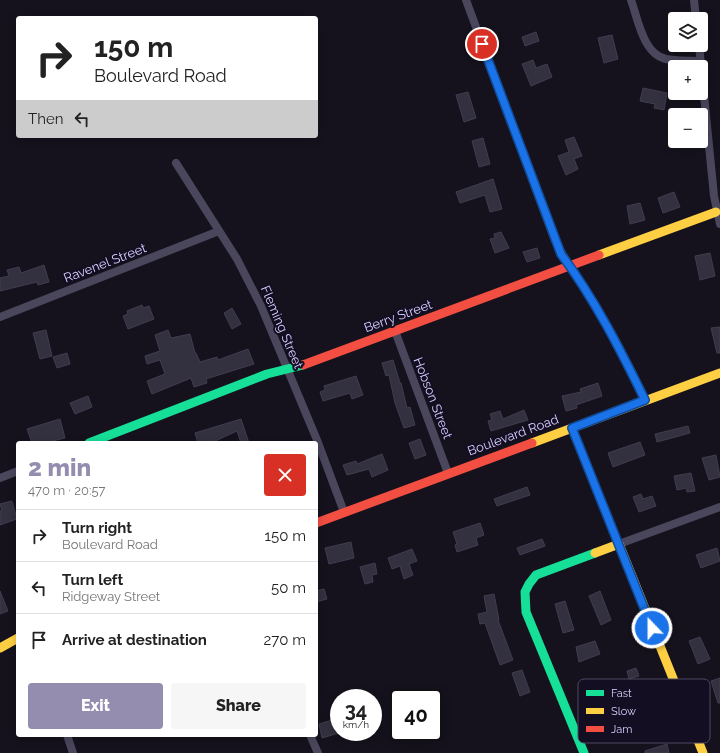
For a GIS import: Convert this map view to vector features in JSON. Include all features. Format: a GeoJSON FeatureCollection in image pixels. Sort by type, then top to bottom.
{"type":"FeatureCollection","features":[{"type":"Feature","properties":{"kind":"street"},"geometry":{"type":"LineString","coordinates":[[466,0],[551,232],[561,254],[586,290],[622,351],[645,400]]}},
{"type":"Feature","properties":{"kind":"street"},"geometry":{"type":"LineString","coordinates":[[631,0],[645,39],[651,50],[665,59],[682,60]]}},
{"type":"Feature","properties":{"kind":"street"},"geometry":{"type":"LineString","coordinates":[[694,0],[695,12]]}},
{"type":"Feature","properties":{"kind":"street"},"geometry":{"type":"LineString","coordinates":[[704,100],[716,212],[720,224]]}},
{"type":"Feature","properties":{"kind":"street","name":"Fleming Street"},"geometry":{"type":"LineString","coordinates":[[176,163],[219,231],[250,284],[317,441]]}},
{"type":"Feature","properties":{"kind":"street","name":"Berry Street"},"geometry":{"type":"LineString","coordinates":[[94,441],[267,374],[304,365],[716,212]]}},
{"type":"Feature","properties":{"kind":"street","name":"Ravenel Street"},"geometry":{"type":"LineString","coordinates":[[0,317],[219,231]]}},
{"type":"Feature","properties":{"kind":"street","name":"Hobson Street"},"geometry":{"type":"LineString","coordinates":[[395,331],[448,473]]}},
{"type":"Feature","properties":{"kind":"street","name":"Boulevard Road"},"geometry":{"type":"LineString","coordinates":[[318,522],[720,373]]}},
{"type":"Feature","properties":{"kind":"street"},"geometry":{"type":"LineString","coordinates":[[572,428],[673,679]]}},
{"type":"Feature","properties":{"kind":"street","name":"Fleming Street"},"geometry":{"type":"LineString","coordinates":[[318,443],[344,512]]}},
{"type":"Feature","properties":{"kind":"street"},"geometry":{"type":"LineString","coordinates":[[0,478],[16,471]]}},
{"type":"Feature","properties":{"kind":"street"},"geometry":{"type":"LineString","coordinates":[[578,738],[526,612],[523,595],[531,580],[536,575],[720,507]]}},
{"type":"Feature","properties":{"kind":"street"},"geometry":{"type":"LineString","coordinates":[[0,648],[16,639]]}},
{"type":"Feature","properties":{"kind":"street"},"geometry":{"type":"LineString","coordinates":[[68,737],[73,753]]}},
{"type":"Feature","properties":{"kind":"street"},"geometry":{"type":"LineString","coordinates":[[311,737],[318,753]]}},
{"type":"Feature","properties":{"kind":"street"},"geometry":{"type":"LineString","coordinates":[[580,743],[584,753]]}},
{"type":"Feature","properties":{"kind":"street"},"geometry":{"type":"LineString","coordinates":[[699,743],[703,753]]}},
{"type":"Feature","properties":{"kind":"building"},"geometry":{"type":"Polygon","coordinates":[[[536,32],[539,41],[525,46],[522,37],[536,32]]]}},
{"type":"Feature","properties":{"kind":"building"},"geometry":{"type":"Polygon","coordinates":[[[612,35],[618,59],[604,63],[598,38],[612,35]]]}},
{"type":"Feature","properties":{"kind":"building"},"geometry":{"type":"Polygon","coordinates":[[[533,60],[536,68],[547,64],[552,77],[531,86],[522,64],[533,60]]]}},
{"type":"Feature","properties":{"kind":"building"},"geometry":{"type":"Polygon","coordinates":[[[643,88],[667,93],[664,110],[654,108],[655,104],[640,101],[643,88]]]}},
{"type":"Feature","properties":{"kind":"building"},"geometry":{"type":"Polygon","coordinates":[[[468,92],[476,118],[464,122],[456,95],[468,92]]]}},
{"type":"Feature","properties":{"kind":"building"},"geometry":{"type":"Polygon","coordinates":[[[574,137],[582,156],[574,159],[578,169],[566,175],[558,156],[569,152],[565,140],[574,137]]]}},
{"type":"Feature","properties":{"kind":"building"},"geometry":{"type":"Polygon","coordinates":[[[483,138],[490,164],[479,167],[472,141],[483,138]]]}},
{"type":"Feature","properties":{"kind":"building"},"geometry":{"type":"Polygon","coordinates":[[[493,179],[502,209],[490,212],[485,195],[460,203],[456,192],[493,179]]]}},
{"type":"Feature","properties":{"kind":"building"},"geometry":{"type":"Polygon","coordinates":[[[674,192],[680,207],[663,213],[658,198],[674,192]]]}},
{"type":"Feature","properties":{"kind":"building"},"geometry":{"type":"Polygon","coordinates":[[[640,203],[645,220],[630,224],[627,206],[640,203]]]}},
{"type":"Feature","properties":{"kind":"building"},"geometry":{"type":"Polygon","coordinates":[[[501,232],[509,248],[495,253],[490,239],[495,238],[494,234],[501,232]]]}},
{"type":"Feature","properties":{"kind":"building"},"geometry":{"type":"Polygon","coordinates":[[[537,248],[540,258],[527,262],[523,252],[537,248]]]}},
{"type":"Feature","properties":{"kind":"building"},"geometry":{"type":"Polygon","coordinates":[[[710,253],[715,276],[700,280],[695,256],[710,253]]]}},
{"type":"Feature","properties":{"kind":"building"},"geometry":{"type":"Polygon","coordinates":[[[44,265],[49,282],[38,285],[37,282],[0,291],[0,278],[9,276],[7,270],[19,267],[21,273],[44,265]]]}},
{"type":"Feature","properties":{"kind":"building"},"geometry":{"type":"Polygon","coordinates":[[[142,305],[143,308],[149,306],[154,319],[128,329],[123,316],[128,314],[127,311],[142,305]]]}},
{"type":"Feature","properties":{"kind":"building"},"geometry":{"type":"Polygon","coordinates":[[[232,308],[241,324],[232,329],[224,313],[232,308]]]}},
{"type":"Feature","properties":{"kind":"building"},"geometry":{"type":"Polygon","coordinates":[[[720,327],[720,353],[717,353],[711,328],[720,327]]]}},
{"type":"Feature","properties":{"kind":"building"},"geometry":{"type":"Polygon","coordinates":[[[46,330],[52,356],[40,359],[33,333],[46,330]]]}},
{"type":"Feature","properties":{"kind":"building"},"geometry":{"type":"Polygon","coordinates":[[[168,330],[171,338],[190,334],[195,353],[200,362],[217,357],[218,360],[248,349],[254,364],[206,379],[207,383],[194,387],[191,378],[152,394],[147,381],[165,374],[160,360],[147,364],[145,356],[160,351],[155,335],[168,330]]]}},
{"type":"Feature","properties":{"kind":"building"},"geometry":{"type":"Polygon","coordinates":[[[67,353],[70,364],[57,368],[53,357],[67,353]]]}},
{"type":"Feature","properties":{"kind":"building"},"geometry":{"type":"Polygon","coordinates":[[[393,360],[401,383],[407,408],[410,407],[415,425],[404,428],[395,403],[389,375],[386,376],[382,363],[393,360]]]}},
{"type":"Feature","properties":{"kind":"building"},"geometry":{"type":"Polygon","coordinates":[[[356,376],[363,395],[352,399],[350,393],[323,401],[320,392],[325,390],[324,386],[356,376]]]}},
{"type":"Feature","properties":{"kind":"building"},"geometry":{"type":"Polygon","coordinates":[[[598,383],[602,396],[576,405],[577,408],[566,411],[562,396],[581,392],[580,389],[598,383]]]}},
{"type":"Feature","properties":{"kind":"building"},"geometry":{"type":"Polygon","coordinates":[[[88,396],[92,407],[75,414],[70,403],[88,396]]]}},
{"type":"Feature","properties":{"kind":"building"},"geometry":{"type":"Polygon","coordinates":[[[524,410],[528,420],[491,431],[488,421],[492,420],[490,414],[500,411],[503,419],[524,410]]]}},
{"type":"Feature","properties":{"kind":"building"},"geometry":{"type":"Polygon","coordinates":[[[60,419],[65,438],[52,441],[31,441],[27,429],[60,419]]]}},
{"type":"Feature","properties":{"kind":"building"},"geometry":{"type":"Polygon","coordinates":[[[241,419],[248,441],[240,441],[237,431],[215,441],[197,441],[195,433],[241,419]]]}},
{"type":"Feature","properties":{"kind":"building"},"geometry":{"type":"Polygon","coordinates":[[[688,426],[690,433],[657,442],[655,434],[688,426]]]}},
{"type":"Feature","properties":{"kind":"building"},"geometry":{"type":"Polygon","coordinates":[[[420,439],[426,455],[415,459],[409,443],[420,439]]]}},
{"type":"Feature","properties":{"kind":"building"},"geometry":{"type":"Polygon","coordinates":[[[640,442],[645,455],[613,467],[608,453],[640,442]]]}},
{"type":"Feature","properties":{"kind":"building"},"geometry":{"type":"Polygon","coordinates":[[[382,454],[388,470],[372,477],[369,469],[347,475],[343,465],[356,461],[357,464],[382,454]]]}},
{"type":"Feature","properties":{"kind":"building"},"geometry":{"type":"Polygon","coordinates":[[[716,455],[720,477],[709,480],[702,458],[716,455]]]}},
{"type":"Feature","properties":{"kind":"building"},"geometry":{"type":"Polygon","coordinates":[[[691,473],[695,491],[687,492],[686,488],[677,490],[674,476],[691,473]]]}},
{"type":"Feature","properties":{"kind":"building"},"geometry":{"type":"Polygon","coordinates":[[[527,487],[530,495],[497,506],[494,499],[527,487]]]}},
{"type":"Feature","properties":{"kind":"building"},"geometry":{"type":"Polygon","coordinates":[[[641,494],[643,499],[652,496],[656,506],[639,512],[633,497],[641,494]]]}},
{"type":"Feature","properties":{"kind":"building"},"geometry":{"type":"Polygon","coordinates":[[[12,501],[16,519],[0,525],[0,511],[2,511],[0,504],[12,501]]]}},
{"type":"Feature","properties":{"kind":"building"},"geometry":{"type":"Polygon","coordinates":[[[480,523],[484,535],[476,538],[478,545],[457,552],[455,545],[457,544],[453,532],[480,523]]]}},
{"type":"Feature","properties":{"kind":"building"},"geometry":{"type":"Polygon","coordinates":[[[542,539],[545,546],[520,555],[517,548],[542,539]]]}},
{"type":"Feature","properties":{"kind":"building"},"geometry":{"type":"Polygon","coordinates":[[[351,542],[354,558],[329,564],[325,548],[351,542]]]}},
{"type":"Feature","properties":{"kind":"building"},"geometry":{"type":"Polygon","coordinates":[[[717,548],[720,561],[701,568],[696,555],[717,548]]]}},
{"type":"Feature","properties":{"kind":"building"},"geometry":{"type":"Polygon","coordinates":[[[412,549],[417,561],[409,564],[413,575],[404,579],[400,566],[392,569],[388,558],[412,549]]]}},
{"type":"Feature","properties":{"kind":"building"},"geometry":{"type":"Polygon","coordinates":[[[375,563],[377,574],[372,575],[373,582],[365,584],[360,567],[375,563]]]}},
{"type":"Feature","properties":{"kind":"building"},"geometry":{"type":"Polygon","coordinates":[[[324,589],[327,599],[318,601],[318,590],[324,589]]]}},
{"type":"Feature","properties":{"kind":"building"},"geometry":{"type":"Polygon","coordinates":[[[0,591],[8,611],[0,614],[0,591]]]}},
{"type":"Feature","properties":{"kind":"building"},"geometry":{"type":"Polygon","coordinates":[[[600,591],[611,620],[601,625],[589,596],[600,591]]]}},
{"type":"Feature","properties":{"kind":"building"},"geometry":{"type":"Polygon","coordinates":[[[494,594],[498,620],[513,660],[500,665],[485,623],[480,624],[478,614],[487,612],[484,596],[494,594]]]}},
{"type":"Feature","properties":{"kind":"building"},"geometry":{"type":"Polygon","coordinates":[[[565,601],[574,630],[563,633],[555,604],[565,601]]]}},
{"type":"Feature","properties":{"kind":"building"},"geometry":{"type":"Polygon","coordinates":[[[700,637],[710,659],[698,664],[689,641],[700,637]]]}},
{"type":"Feature","properties":{"kind":"building"},"geometry":{"type":"Polygon","coordinates":[[[595,641],[600,654],[579,662],[576,647],[595,641]]]}},
{"type":"Feature","properties":{"kind":"building"},"geometry":{"type":"Polygon","coordinates":[[[636,668],[639,676],[629,679],[627,671],[636,668]]]}},
{"type":"Feature","properties":{"kind":"building"},"geometry":{"type":"Polygon","coordinates":[[[522,670],[530,692],[520,696],[512,673],[522,670]]]}},
{"type":"Feature","properties":{"kind":"building"},"geometry":{"type":"Polygon","coordinates":[[[720,678],[720,703],[718,703],[711,681],[720,678]]]}},
{"type":"Feature","properties":{"kind":"building"},"geometry":{"type":"Polygon","coordinates":[[[330,721],[330,736],[322,738],[319,724],[330,721]]]}},
{"type":"Feature","properties":{"kind":"building"},"geometry":{"type":"Polygon","coordinates":[[[667,744],[669,753],[645,753],[645,751],[667,744]]]}},
{"type":"Feature","properties":{"kind":"traffic: fast"},"geometry":{"type":"LineString","coordinates":[[94,441],[267,374],[303,365]]}},
{"type":"Feature","properties":{"kind":"traffic: fast"},"geometry":{"type":"LineString","coordinates":[[578,738],[526,612],[525,592],[536,575],[595,553]]}},
{"type":"Feature","properties":{"kind":"traffic: fast"},"geometry":{"type":"LineString","coordinates":[[580,743],[584,753]]}},
{"type":"Feature","properties":{"kind":"traffic: slow"},"geometry":{"type":"LineString","coordinates":[[599,255],[716,212]]}},
{"type":"Feature","properties":{"kind":"traffic: slow"},"geometry":{"type":"LineString","coordinates":[[532,443],[720,373]]}},
{"type":"Feature","properties":{"kind":"traffic: slow"},"geometry":{"type":"LineString","coordinates":[[595,553],[619,544],[673,679]]}},
{"type":"Feature","properties":{"kind":"traffic: slow"},"geometry":{"type":"LineString","coordinates":[[0,648],[16,639]]}},
{"type":"Feature","properties":{"kind":"traffic: slow"},"geometry":{"type":"LineString","coordinates":[[699,743],[703,753]]}},
{"type":"Feature","properties":{"kind":"traffic: jam"},"geometry":{"type":"LineString","coordinates":[[303,365],[599,255]]}},
{"type":"Feature","properties":{"kind":"traffic: jam"},"geometry":{"type":"LineString","coordinates":[[318,522],[532,443]]}},
{"type":"Feature","properties":{"kind":"route"},"geometry":{"type":"LineString","coordinates":[[482,44],[542,208],[561,254],[578,277],[598,309],[622,351],[645,400],[572,428],[652,628]]}}]}
